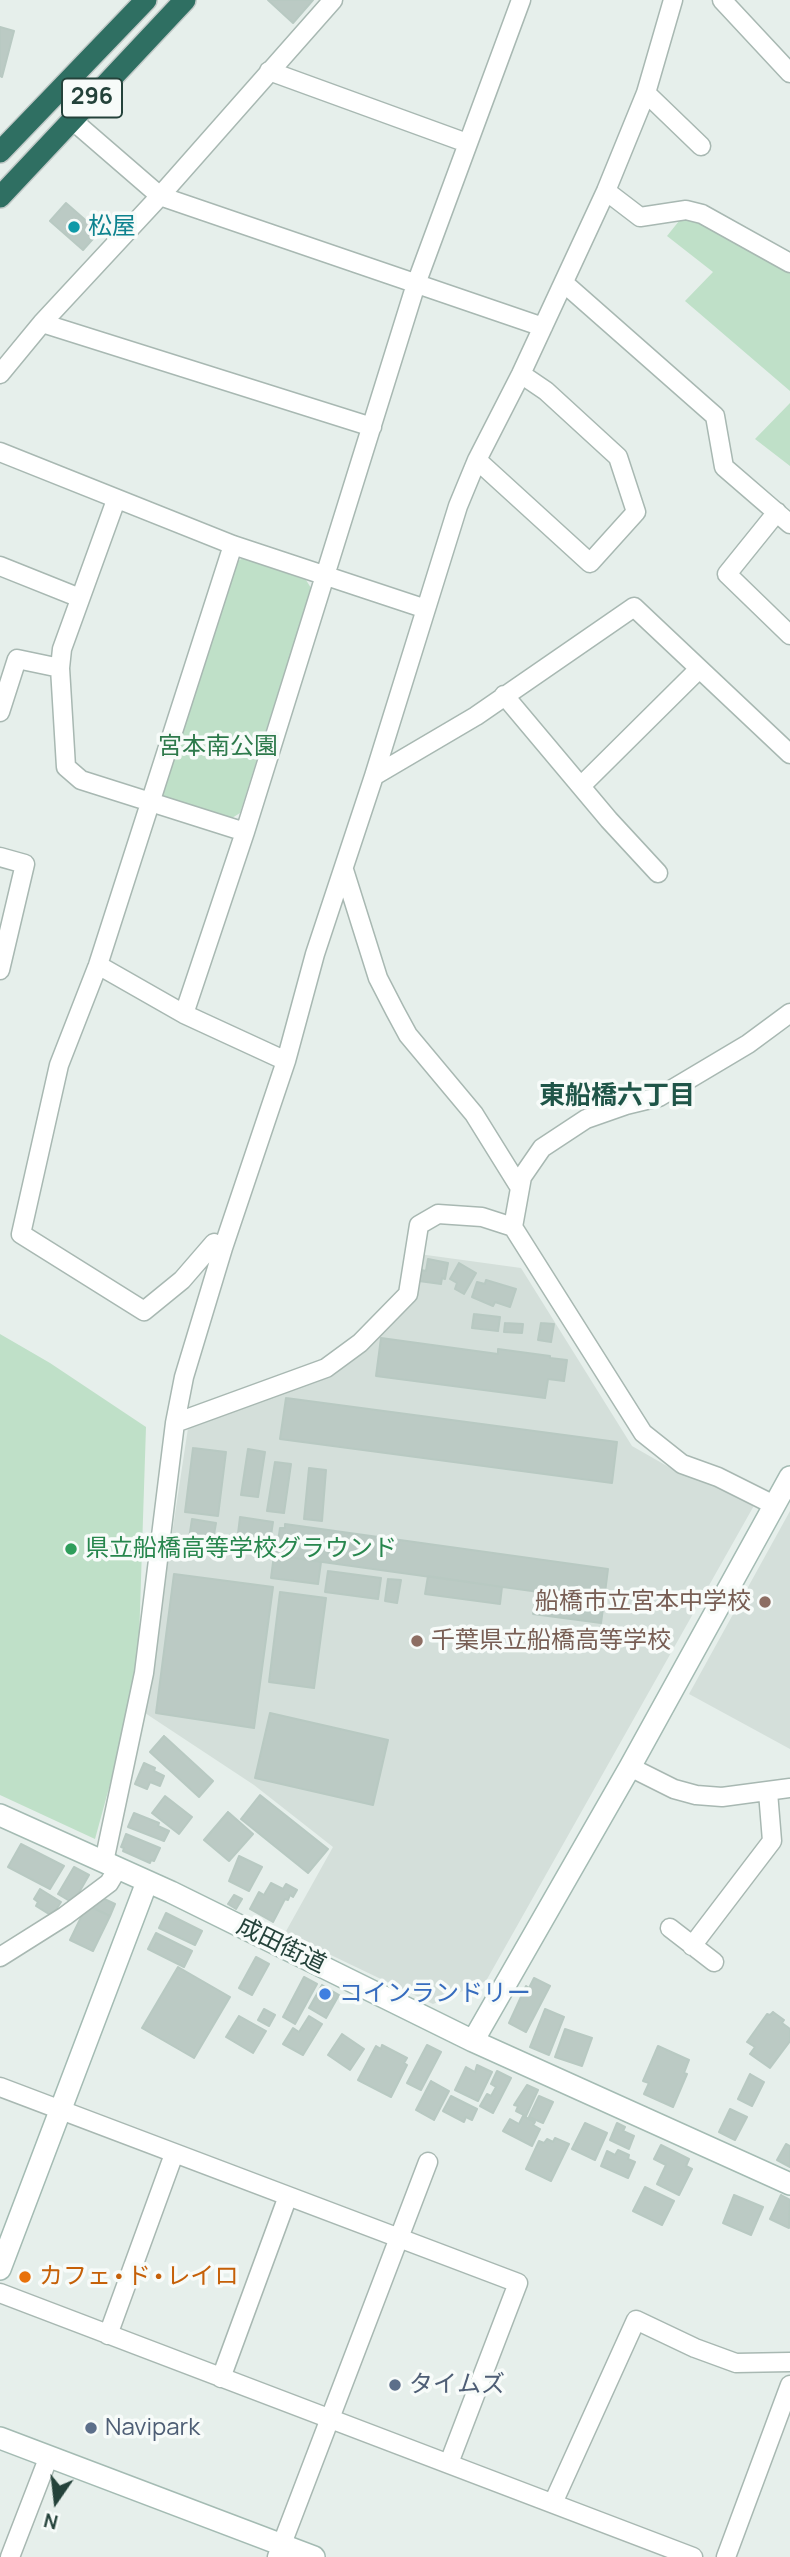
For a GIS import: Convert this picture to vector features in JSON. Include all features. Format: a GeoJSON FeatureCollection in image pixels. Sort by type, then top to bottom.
{"type":"FeatureCollection","features":[{"type":"Feature","properties":{"kind":"highway","name":"296"},"geometry":{"type":"LineString","coordinates":[[0,152],[146,0]]}},
{"type":"Feature","properties":{"kind":"highway","name":"296"},"geometry":{"type":"LineString","coordinates":[[0,197],[185,0]]}},
{"type":"Feature","properties":{"kind":"street"},"geometry":{"type":"LineString","coordinates":[[0,374],[42,323],[160,196],[333,0]]}},
{"type":"Feature","properties":{"kind":"street"},"geometry":{"type":"LineString","coordinates":[[184,1014],[245,832],[416,284],[521,0]]}},
{"type":"Feature","properties":{"kind":"street"},"geometry":{"type":"LineString","coordinates":[[0,1957],[65,1916],[109,1882],[144,1672],[175,1423],[184,1377],[223,1248],[286,1061],[314,954],[344,870],[454,519],[477,460],[521,374],[606,191],[646,93],[673,0]]}},
{"type":"Feature","properties":{"kind":"street"},"geometry":{"type":"LineString","coordinates":[[722,0],[790,73]]}},
{"type":"Feature","properties":{"kind":"street"},"geometry":{"type":"LineString","coordinates":[[269,71],[467,143]]}},
{"type":"Feature","properties":{"kind":"street"},"geometry":{"type":"LineString","coordinates":[[646,93],[701,146]]}},
{"type":"Feature","properties":{"kind":"street"},"geometry":{"type":"LineString","coordinates":[[71,119],[160,196],[543,327]]}},
{"type":"Feature","properties":{"kind":"street"},"geometry":{"type":"LineString","coordinates":[[606,191],[640,216],[686,210],[702,214],[790,263]]}},
{"type":"Feature","properties":{"kind":"street"},"geometry":{"type":"LineString","coordinates":[[564,283],[715,416],[724,467],[783,518],[727,574],[790,635]]}},
{"type":"Feature","properties":{"kind":"street"},"geometry":{"type":"LineString","coordinates":[[42,323],[372,427]]}},
{"type":"Feature","properties":{"kind":"street"},"geometry":{"type":"LineString","coordinates":[[477,460],[590,563],[636,512],[618,457],[546,391],[521,374]]}},
{"type":"Feature","properties":{"kind":"street"},"geometry":{"type":"LineString","coordinates":[[0,452],[233,545],[426,609]]}},
{"type":"Feature","properties":{"kind":"street"},"geometry":{"type":"LineString","coordinates":[[117,500],[62,649],[60,668],[66,767],[81,780],[245,832]]}},
{"type":"Feature","properties":{"kind":"street"},"geometry":{"type":"LineString","coordinates":[[223,1248],[214,1243],[182,1280],[144,1311],[21,1234],[59,1065],[97,965],[233,545]]}},
{"type":"Feature","properties":{"kind":"street"},"geometry":{"type":"LineString","coordinates":[[0,566],[80,598]]}},
{"type":"Feature","properties":{"kind":"street"},"geometry":{"type":"LineString","coordinates":[[374,776],[476,716],[634,607],[790,754]]}},
{"type":"Feature","properties":{"kind":"street"},"geometry":{"type":"LineString","coordinates":[[0,712],[18,659],[60,668]]}},
{"type":"Feature","properties":{"kind":"street"},"geometry":{"type":"LineString","coordinates":[[581,786],[699,668]]}},
{"type":"Feature","properties":{"kind":"street"},"geometry":{"type":"LineString","coordinates":[[504,695],[658,873]]}},
{"type":"Feature","properties":{"kind":"street"},"geometry":{"type":"LineString","coordinates":[[0,857],[25,864],[0,970]]}},
{"type":"Feature","properties":{"kind":"street"},"geometry":{"type":"LineString","coordinates":[[344,870],[377,978],[408,1035],[474,1114],[520,1188]]}},
{"type":"Feature","properties":{"kind":"street"},"geometry":{"type":"LineString","coordinates":[[97,965],[184,1014],[286,1061]]}},
{"type":"Feature","properties":{"kind":"street"},"geometry":{"type":"LineString","coordinates":[[513,1227],[522,1177],[542,1148],[586,1119],[659,1097],[748,1044],[790,1013]]}},
{"type":"Feature","properties":{"kind":"street"},"geometry":{"type":"LineString","coordinates":[[175,1423],[326,1368],[360,1343],[408,1294],[419,1225],[438,1214],[482,1217],[513,1227],[643,1433],[682,1464],[718,1477],[774,1505]]}},
{"type":"Feature","properties":{"kind":"street"},"geometry":{"type":"LineString","coordinates":[[474,2041],[630,1768],[790,1477]]}},
{"type":"Feature","properties":{"kind":"street"},"geometry":{"type":"LineString","coordinates":[[630,1768],[674,1789],[696,1795],[723,1797],[790,1788]]}},
{"type":"Feature","properties":{"kind":"street"},"geometry":{"type":"LineString","coordinates":[[692,1946],[772,1841],[768,1791]]}},
{"type":"Feature","properties":{"kind":"street","name":"成田街道"},"geometry":{"type":"LineString","coordinates":[[0,1815],[147,1882],[474,2041],[790,2184]]}},
{"type":"Feature","properties":{"kind":"street"},"geometry":{"type":"LineString","coordinates":[[0,2269],[147,1882]]}},
{"type":"Feature","properties":{"kind":"street"},"geometry":{"type":"LineString","coordinates":[[670,1928],[714,1962]]}},
{"type":"Feature","properties":{"kind":"street"},"geometry":{"type":"LineString","coordinates":[[0,2087],[518,2283],[449,2463]]}},
{"type":"Feature","properties":{"kind":"street"},"geometry":{"type":"LineString","coordinates":[[108,2335],[174,2154]]}},
{"type":"Feature","properties":{"kind":"street"},"geometry":{"type":"LineString","coordinates":[[279,2551],[428,2162]]}},
{"type":"Feature","properties":{"kind":"street"},"geometry":{"type":"LineString","coordinates":[[221,2378],[288,2196]]}},
{"type":"Feature","properties":{"kind":"street"},"geometry":{"type":"LineString","coordinates":[[0,2294],[693,2557]]}},
{"type":"Feature","properties":{"kind":"street"},"geometry":{"type":"LineString","coordinates":[[553,2503],[636,2320],[695,2348],[736,2363],[790,2362]]}},
{"type":"Feature","properties":{"kind":"street"},"geometry":{"type":"LineString","coordinates":[[726,2557],[790,2385]]}},
{"type":"Feature","properties":{"kind":"street"},"geometry":{"type":"LineString","coordinates":[[0,2438],[279,2551],[314,2557]]}},
{"type":"Feature","properties":{"kind":"street"},"geometry":{"type":"LineString","coordinates":[[10,2557],[49,2456]]}},
{"type":"Feature","properties":{"kind":"shaded area","name":"千葉県立船橋高等学校"},"geometry":{"type":"Polygon","coordinates":[[[419,1254],[521,1268],[632,1446],[681,1474],[717,1484],[756,1502],[486,1981],[433,2004],[285,1933],[333,1847],[254,1785],[145,1713],[188,1428],[328,1374],[413,1297],[419,1254]]]}},
{"type":"Feature","properties":{"kind":"shaded area","name":"船橋市立宮本中学校"},"geometry":{"type":"Polygon","coordinates":[[[790,1511],[790,1749],[689,1694],[790,1511]]]}},
{"type":"Feature","properties":{"kind":"green space"},"geometry":{"type":"Polygon","coordinates":[[[683,216],[703,223],[790,271],[790,391],[685,301],[713,272],[667,236],[683,216]]]}},
{"type":"Feature","properties":{"kind":"green space"},"geometry":{"type":"Polygon","coordinates":[[[790,403],[790,466],[755,439],[790,403]]]}},
{"type":"Feature","properties":{"kind":"green space","name":"宮本南公園"},"geometry":{"type":"Polygon","coordinates":[[[243,558],[306,580],[311,588],[240,813],[232,818],[163,797],[161,788],[236,562],[243,558]]]}},
{"type":"Feature","properties":{"kind":"green space","name":"県立船橋高等学校グラウンド"},"geometry":{"type":"Polygon","coordinates":[[[0,1334],[50,1363],[146,1427],[138,1671],[95,1839],[0,1795],[0,1334]]]}},
{"type":"Feature","properties":{"kind":"building"},"geometry":{"type":"Polygon","coordinates":[[[268,0],[313,0],[293,23],[268,0]]]}},
{"type":"Feature","properties":{"kind":"building"},"geometry":{"type":"Polygon","coordinates":[[[0,27],[14,31],[2,77],[0,76],[0,27]]]}},
{"type":"Feature","properties":{"kind":"building","name":"松屋"},"geometry":{"type":"Polygon","coordinates":[[[66,203],[99,232],[83,250],[50,221],[66,203]]]}},
{"type":"Feature","properties":{"kind":"building"},"geometry":{"type":"Polygon","coordinates":[[[428,1259],[448,1263],[445,1279],[442,1278],[441,1284],[419,1281],[421,1270],[426,1271],[428,1259]]]}},
{"type":"Feature","properties":{"kind":"building"},"geometry":{"type":"Polygon","coordinates":[[[459,1263],[476,1273],[464,1294],[455,1289],[457,1283],[450,1279],[459,1263]]]}},
{"type":"Feature","properties":{"kind":"building"},"geometry":{"type":"Polygon","coordinates":[[[486,1280],[516,1289],[510,1307],[495,1302],[493,1306],[472,1297],[477,1282],[485,1284],[486,1280]]]}},
{"type":"Feature","properties":{"kind":"building"},"geometry":{"type":"Polygon","coordinates":[[[474,1314],[500,1317],[498,1331],[472,1328],[474,1314]]]}},
{"type":"Feature","properties":{"kind":"building"},"geometry":{"type":"Polygon","coordinates":[[[505,1323],[523,1324],[522,1333],[504,1332],[505,1323]]]}},
{"type":"Feature","properties":{"kind":"building"},"geometry":{"type":"Polygon","coordinates":[[[541,1323],[554,1324],[551,1342],[538,1340],[541,1323]]]}},
{"type":"Feature","properties":{"kind":"building"},"geometry":{"type":"Polygon","coordinates":[[[381,1338],[498,1354],[498,1349],[550,1356],[567,1360],[564,1381],[548,1379],[545,1398],[376,1376],[381,1338]]]}},
{"type":"Feature","properties":{"kind":"building"},"geometry":{"type":"Polygon","coordinates":[[[286,1398],[617,1442],[612,1483],[280,1439],[286,1398]]]}},
{"type":"Feature","properties":{"kind":"building"},"geometry":{"type":"Polygon","coordinates":[[[193,1448],[226,1452],[218,1516],[185,1512],[193,1448]]]}},
{"type":"Feature","properties":{"kind":"building"},"geometry":{"type":"Polygon","coordinates":[[[248,1449],[265,1452],[258,1497],[241,1495],[248,1449]]]}},
{"type":"Feature","properties":{"kind":"building"},"geometry":{"type":"Polygon","coordinates":[[[275,1462],[291,1464],[284,1513],[267,1511],[275,1462]]]}},
{"type":"Feature","properties":{"kind":"building"},"geometry":{"type":"Polygon","coordinates":[[[309,1468],[326,1470],[322,1521],[304,1519],[309,1468]]]}},
{"type":"Feature","properties":{"kind":"building"},"geometry":{"type":"Polygon","coordinates":[[[240,1517],[273,1522],[269,1548],[277,1549],[280,1528],[285,1528],[285,1524],[608,1569],[604,1601],[236,1550],[240,1517]]]}},
{"type":"Feature","properties":{"kind":"building"},"geometry":{"type":"Polygon","coordinates":[[[192,1519],[216,1523],[213,1540],[206,1539],[206,1542],[189,1539],[192,1519]]]}},
{"type":"Feature","properties":{"kind":"building"},"geometry":{"type":"Polygon","coordinates":[[[274,1555],[321,1562],[318,1584],[271,1578],[274,1555]]]}},
{"type":"Feature","properties":{"kind":"building"},"geometry":{"type":"Polygon","coordinates":[[[328,1571],[381,1578],[378,1599],[325,1592],[328,1571]]]}},
{"type":"Feature","properties":{"kind":"building"},"geometry":{"type":"Polygon","coordinates":[[[174,1574],[273,1587],[254,1728],[156,1713],[174,1574]]]}},
{"type":"Feature","properties":{"kind":"building"},"geometry":{"type":"Polygon","coordinates":[[[428,1576],[502,1587],[500,1604],[425,1594],[428,1576]]]}},
{"type":"Feature","properties":{"kind":"building"},"geometry":{"type":"Polygon","coordinates":[[[388,1579],[401,1580],[397,1603],[385,1601],[388,1579]]]}},
{"type":"Feature","properties":{"kind":"building"},"geometry":{"type":"Polygon","coordinates":[[[536,1591],[604,1601],[601,1623],[533,1614],[536,1591]]]}},
{"type":"Feature","properties":{"kind":"building"},"geometry":{"type":"Polygon","coordinates":[[[280,1592],[326,1598],[314,1688],[269,1682],[280,1592]]]}},
{"type":"Feature","properties":{"kind":"building"},"geometry":{"type":"Polygon","coordinates":[[[270,1713],[388,1740],[373,1805],[255,1778],[270,1713]]]}},
{"type":"Feature","properties":{"kind":"building"},"geometry":{"type":"Polygon","coordinates":[[[164,1736],[213,1781],[199,1797],[150,1752],[164,1736]]]}},
{"type":"Feature","properties":{"kind":"building"},"geometry":{"type":"Polygon","coordinates":[[[144,1763],[164,1776],[160,1786],[150,1782],[147,1789],[135,1784],[144,1763]]]}},
{"type":"Feature","properties":{"kind":"building"},"geometry":{"type":"Polygon","coordinates":[[[260,1795],[328,1849],[308,1873],[241,1819],[260,1795]]]}},
{"type":"Feature","properties":{"kind":"building"},"geometry":{"type":"Polygon","coordinates":[[[165,1796],[192,1817],[179,1834],[152,1813],[165,1796]]]}},
{"type":"Feature","properties":{"kind":"building"},"geometry":{"type":"Polygon","coordinates":[[[228,1812],[253,1834],[229,1861],[204,1840],[228,1812]]]}},
{"type":"Feature","properties":{"kind":"building"},"geometry":{"type":"Polygon","coordinates":[[[134,1813],[159,1823],[158,1826],[169,1831],[164,1841],[128,1827],[134,1813]]]}},
{"type":"Feature","properties":{"kind":"building"},"geometry":{"type":"Polygon","coordinates":[[[126,1834],[160,1848],[154,1861],[151,1860],[150,1863],[123,1851],[124,1848],[121,1847],[126,1834]]]}},
{"type":"Feature","properties":{"kind":"building"},"geometry":{"type":"Polygon","coordinates":[[[21,1844],[64,1866],[50,1889],[8,1867],[21,1844]]]}},
{"type":"Feature","properties":{"kind":"building"},"geometry":{"type":"Polygon","coordinates":[[[239,1856],[262,1867],[249,1891],[229,1881],[239,1856]]]}},
{"type":"Feature","properties":{"kind":"building"},"geometry":{"type":"Polygon","coordinates":[[[74,1867],[89,1875],[73,1903],[58,1894],[74,1867]]]}},
{"type":"Feature","properties":{"kind":"building"},"geometry":{"type":"Polygon","coordinates":[[[271,1883],[283,1889],[286,1884],[297,1890],[293,1897],[290,1895],[288,1900],[285,1899],[273,1922],[250,1909],[259,1892],[264,1895],[271,1883]]]}},
{"type":"Feature","properties":{"kind":"building"},"geometry":{"type":"Polygon","coordinates":[[[40,1889],[61,1902],[52,1916],[36,1906],[38,1902],[34,1899],[40,1889]]]}},
{"type":"Feature","properties":{"kind":"building"},"geometry":{"type":"Polygon","coordinates":[[[234,1895],[242,1899],[236,1909],[228,1904],[234,1895]]]}},
{"type":"Feature","properties":{"kind":"building"},"geometry":{"type":"Polygon","coordinates":[[[98,1896],[115,1904],[110,1916],[87,1905],[98,1896]]]}},
{"type":"Feature","properties":{"kind":"building"},"geometry":{"type":"Polygon","coordinates":[[[87,1905],[110,1916],[93,1951],[70,1940],[87,1905]]]}},
{"type":"Feature","properties":{"kind":"building"},"geometry":{"type":"Polygon","coordinates":[[[166,1913],[202,1931],[195,1945],[159,1928],[166,1913]]]}},
{"type":"Feature","properties":{"kind":"building"},"geometry":{"type":"Polygon","coordinates":[[[156,1933],[192,1951],[184,1967],[148,1949],[156,1933]]]}},
{"type":"Feature","properties":{"kind":"building"},"geometry":{"type":"Polygon","coordinates":[[[256,1957],[269,1964],[252,1995],[239,1988],[256,1957]]]}},
{"type":"Feature","properties":{"kind":"building"},"geometry":{"type":"Polygon","coordinates":[[[178,1967],[230,1997],[194,2058],[142,2028],[178,1967]]]}},
{"type":"Feature","properties":{"kind":"building"},"geometry":{"type":"Polygon","coordinates":[[[304,1977],[317,1984],[295,2024],[283,2017],[304,1977]]]}},
{"type":"Feature","properties":{"kind":"building"},"geometry":{"type":"Polygon","coordinates":[[[534,1978],[550,1986],[526,2032],[509,2023],[526,1986],[529,1988],[534,1978]]]}},
{"type":"Feature","properties":{"kind":"building"},"geometry":{"type":"Polygon","coordinates":[[[322,1985],[339,1995],[326,2018],[309,2008],[322,1985]]]}},
{"type":"Feature","properties":{"kind":"building"},"geometry":{"type":"Polygon","coordinates":[[[264,2009],[275,2015],[269,2026],[258,2020],[264,2009]]]}},
{"type":"Feature","properties":{"kind":"building"},"geometry":{"type":"Polygon","coordinates":[[[545,2009],[564,2017],[549,2055],[530,2047],[545,2009]]]}},
{"type":"Feature","properties":{"kind":"building"},"geometry":{"type":"Polygon","coordinates":[[[773,2012],[784,2020],[782,2023],[790,2029],[790,2041],[770,2068],[750,2054],[755,2047],[747,2042],[767,2014],[773,2012]]]}},
{"type":"Feature","properties":{"kind":"building"},"geometry":{"type":"Polygon","coordinates":[[[239,2016],[266,2031],[253,2053],[226,2037],[239,2016]]]}},
{"type":"Feature","properties":{"kind":"building"},"geometry":{"type":"Polygon","coordinates":[[[309,2016],[322,2024],[303,2055],[283,2044],[293,2028],[299,2032],[309,2016]]]}},
{"type":"Feature","properties":{"kind":"building"},"geometry":{"type":"Polygon","coordinates":[[[565,2029],[592,2038],[582,2066],[555,2057],[565,2029]]]}},
{"type":"Feature","properties":{"kind":"building"},"geometry":{"type":"Polygon","coordinates":[[[342,2034],[364,2049],[350,2070],[328,2055],[342,2034]]]}},
{"type":"Feature","properties":{"kind":"building"},"geometry":{"type":"Polygon","coordinates":[[[382,2045],[407,2058],[404,2063],[407,2065],[391,2097],[358,2080],[376,2046],[381,2049],[382,2045]]]}},
{"type":"Feature","properties":{"kind":"building"},"geometry":{"type":"Polygon","coordinates":[[[427,2045],[441,2052],[421,2090],[407,2083],[427,2045]]]}},
{"type":"Feature","properties":{"kind":"building"},"geometry":{"type":"Polygon","coordinates":[[[658,2046],[689,2060],[684,2073],[687,2074],[673,2107],[644,2094],[649,2083],[643,2081],[658,2046]]]}},
{"type":"Feature","properties":{"kind":"building"},"geometry":{"type":"Polygon","coordinates":[[[477,2065],[492,2072],[478,2101],[455,2090],[466,2067],[475,2072],[477,2065]]]}},
{"type":"Feature","properties":{"kind":"building"},"geometry":{"type":"Polygon","coordinates":[[[497,2071],[511,2078],[493,2113],[480,2106],[487,2094],[491,2096],[496,2087],[491,2084],[497,2071]]]}},
{"type":"Feature","properties":{"kind":"building"},"geometry":{"type":"Polygon","coordinates":[[[750,2074],[764,2082],[752,2106],[738,2099],[750,2074]]]}},
{"type":"Feature","properties":{"kind":"building"},"geometry":{"type":"Polygon","coordinates":[[[431,2081],[449,2091],[434,2120],[416,2110],[431,2081]]]}},
{"type":"Feature","properties":{"kind":"building"},"geometry":{"type":"Polygon","coordinates":[[[527,2085],[538,2090],[526,2116],[516,2111],[518,2106],[514,2105],[527,2085]]]}},
{"type":"Feature","properties":{"kind":"building"},"geometry":{"type":"Polygon","coordinates":[[[451,2096],[477,2109],[472,2120],[466,2117],[464,2122],[443,2111],[451,2096]]]}},
{"type":"Feature","properties":{"kind":"building"},"geometry":{"type":"Polygon","coordinates":[[[539,2096],[553,2102],[543,2123],[529,2117],[539,2096]]]}},
{"type":"Feature","properties":{"kind":"building"},"geometry":{"type":"Polygon","coordinates":[[[730,2109],[747,2117],[735,2140],[719,2132],[730,2109]]]}},
{"type":"Feature","properties":{"kind":"building"},"geometry":{"type":"Polygon","coordinates":[[[523,2116],[535,2122],[533,2125],[540,2129],[532,2146],[503,2131],[510,2119],[519,2124],[523,2116]]]}},
{"type":"Feature","properties":{"kind":"building"},"geometry":{"type":"Polygon","coordinates":[[[585,2123],[607,2133],[595,2160],[572,2149],[585,2123]]]}},
{"type":"Feature","properties":{"kind":"building"},"geometry":{"type":"Polygon","coordinates":[[[617,2123],[625,2127],[623,2131],[634,2136],[629,2149],[610,2140],[617,2123]]]}},
{"type":"Feature","properties":{"kind":"building"},"geometry":{"type":"Polygon","coordinates":[[[555,2138],[569,2144],[551,2181],[526,2169],[539,2141],[544,2143],[547,2139],[553,2142],[555,2138]]]}},
{"type":"Feature","properties":{"kind":"building"},"geometry":{"type":"Polygon","coordinates":[[[786,2144],[790,2146],[790,2167],[777,2160],[786,2144]]]}},
{"type":"Feature","properties":{"kind":"building"},"geometry":{"type":"Polygon","coordinates":[[[661,2145],[689,2159],[686,2166],[692,2169],[679,2195],[657,2184],[666,2165],[654,2159],[661,2145]]]}},
{"type":"Feature","properties":{"kind":"building"},"geometry":{"type":"Polygon","coordinates":[[[618,2150],[629,2155],[628,2159],[635,2162],[628,2178],[601,2166],[607,2151],[615,2155],[618,2150]]]}},
{"type":"Feature","properties":{"kind":"building"},"geometry":{"type":"Polygon","coordinates":[[[645,2187],[674,2201],[662,2225],[633,2211],[645,2187]]]}},
{"type":"Feature","properties":{"kind":"building"},"geometry":{"type":"Polygon","coordinates":[[[734,2195],[763,2207],[751,2235],[723,2223],[734,2195]]]}},
{"type":"Feature","properties":{"kind":"building"},"geometry":{"type":"Polygon","coordinates":[[[781,2195],[790,2200],[789,2228],[770,2219],[781,2195]]]}},
{"type":"Feature","properties":{"kind":"place","name":"松屋"},"geometry":{"type":"Point","coordinates":[74,227]}},
{"type":"Feature","properties":{"kind":"place","name":"県立船橋高等学校グラウンド"},"geometry":{"type":"Point","coordinates":[71,1549]}},
{"type":"Feature","properties":{"kind":"place","name":"船橋市立宮本中学校"},"geometry":{"type":"Point","coordinates":[765,1602]}},
{"type":"Feature","properties":{"kind":"place","name":"千葉県立船橋高等学校"},"geometry":{"type":"Point","coordinates":[417,1641]}},
{"type":"Feature","properties":{"kind":"place","name":"コインランドリー"},"geometry":{"type":"Point","coordinates":[325,1994]}},
{"type":"Feature","properties":{"kind":"place","name":"カフェ•ド•レイロ"},"geometry":{"type":"Point","coordinates":[25,2277]}},
{"type":"Feature","properties":{"kind":"place","name":"タイムズ"},"geometry":{"type":"Point","coordinates":[395,2385]}},
{"type":"Feature","properties":{"kind":"place","name":"Navipark"},"geometry":{"type":"Point","coordinates":[91,2428]}},
{"type":"Feature","properties":{"kind":"district","name":"東船橋六丁目"},"geometry":{"type":"Point","coordinates":[617,1097]}}]}
